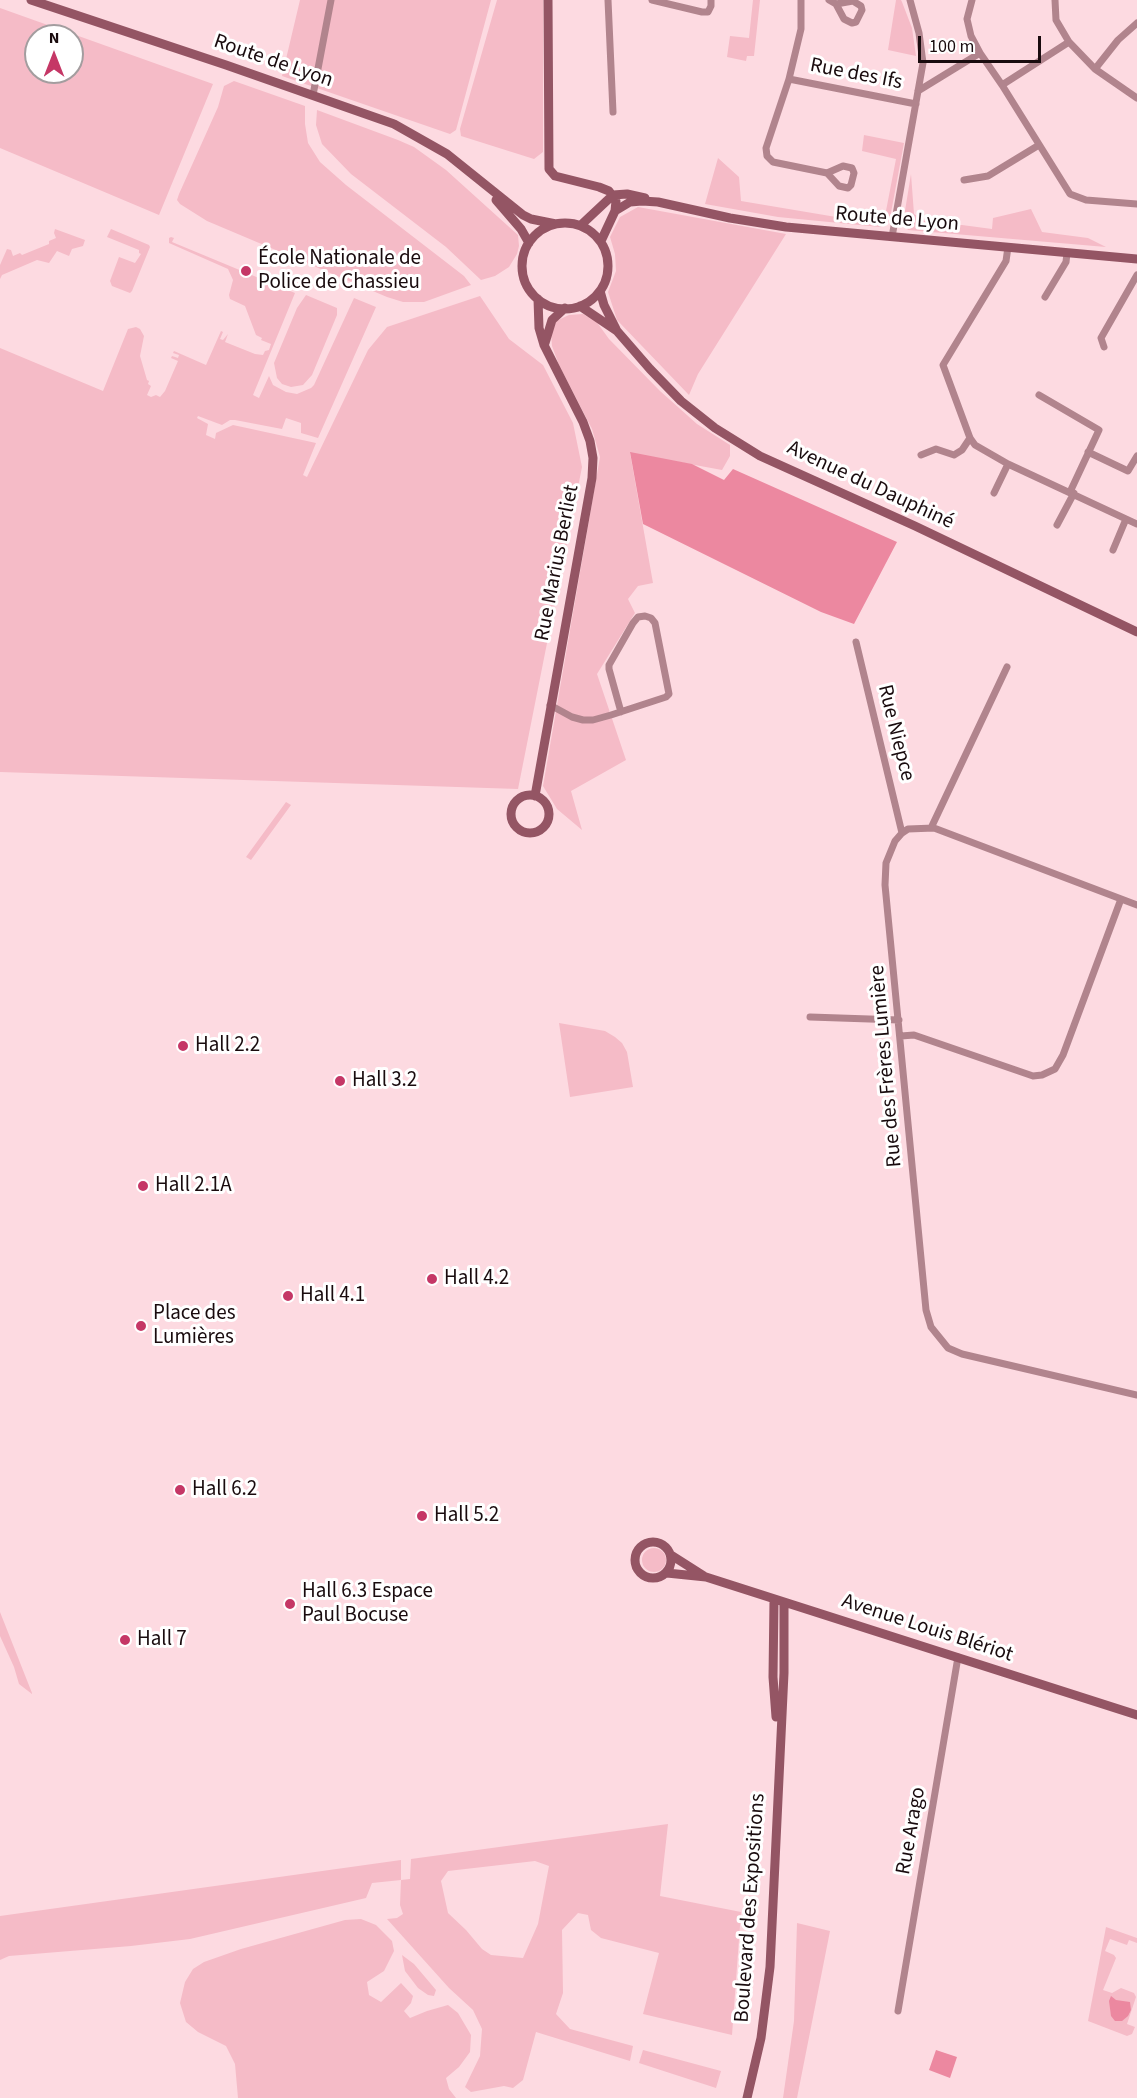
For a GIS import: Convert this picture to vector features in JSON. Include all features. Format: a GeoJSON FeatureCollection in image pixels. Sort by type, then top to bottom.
{"type":"FeatureCollection","features":[{"type":"Feature","properties":{"kind":"street","name":"Route de Lyon"},"geometry":{"type":"LineString","coordinates":[[32,0],[394,124],[447,154],[525,216],[556,224]]}},
{"type":"Feature","properties":{"kind":"street"},"geometry":{"type":"LineString","coordinates":[[313,95],[331,0]]}},
{"type":"Feature","properties":{"kind":"street","name":"Route de Lyon"},"geometry":{"type":"LineString","coordinates":[[548,0],[549,169],[555,176],[605,189],[613,195],[627,194],[730,218],[786,227],[1137,259]]}},
{"type":"Feature","properties":{"kind":"street"},"geometry":{"type":"LineString","coordinates":[[608,0],[613,112]]}},
{"type":"Feature","properties":{"kind":"street"},"geometry":{"type":"LineString","coordinates":[[652,0],[702,12],[708,12],[711,0]]}},
{"type":"Feature","properties":{"kind":"street"},"geometry":{"type":"LineString","coordinates":[[801,0],[801,29],[789,79],[766,148],[767,156],[773,162],[827,173]]}},
{"type":"Feature","properties":{"kind":"street"},"geometry":{"type":"LineString","coordinates":[[892,237],[923,63],[919,33],[910,0]]}},
{"type":"Feature","properties":{"kind":"street"},"geometry":{"type":"LineString","coordinates":[[972,0],[967,19],[971,36],[1070,194],[1086,200],[1137,204]]}},
{"type":"Feature","properties":{"kind":"street"},"geometry":{"type":"LineString","coordinates":[[1055,0],[1056,20],[1069,42],[1095,69],[1137,98]]}},
{"type":"Feature","properties":{"kind":"street"},"geometry":{"type":"LineString","coordinates":[[1095,69],[1118,40],[1137,23]]}},
{"type":"Feature","properties":{"kind":"street"},"geometry":{"type":"LineString","coordinates":[[1002,85],[1069,42]]}},
{"type":"Feature","properties":{"kind":"street"},"geometry":{"type":"LineString","coordinates":[[918,91],[980,53]]}},
{"type":"Feature","properties":{"kind":"street","name":"Rue des Ifs"},"geometry":{"type":"LineString","coordinates":[[789,79],[916,104]]}},
{"type":"Feature","properties":{"kind":"street"},"geometry":{"type":"LineString","coordinates":[[964,180],[988,176],[1039,145]]}},
{"type":"Feature","properties":{"kind":"street"},"geometry":{"type":"LineString","coordinates":[[592,186],[600,193],[601,206]]}},
{"type":"Feature","properties":{"kind":"street","name":"Route de Lyon"},"geometry":{"type":"LineString","coordinates":[[488,188],[521,229],[529,243]]}},
{"type":"Feature","properties":{"kind":"street"},"geometry":{"type":"LineString","coordinates":[[581,225],[613,195],[615,211],[601,241]]}},
{"type":"Feature","properties":{"kind":"street","name":"Route de Lyon"},"geometry":{"type":"LineString","coordinates":[[615,211],[630,202],[655,201]]}},
{"type":"Feature","properties":{"kind":"street"},"geometry":{"type":"LineString","coordinates":[[568,223],[581,225],[601,241],[607,253],[609,266],[606,279],[600,291],[591,300],[580,306],[555,307],[538,299],[527,285],[524,275],[524,254],[529,243],[545,228],[568,223]]}},
{"type":"Feature","properties":{"kind":"street"},"geometry":{"type":"LineString","coordinates":[[1008,247],[1006,261],[942,365],[970,438],[975,445],[1008,464],[1137,524]]}},
{"type":"Feature","properties":{"kind":"street"},"geometry":{"type":"LineString","coordinates":[[1044,297],[1066,262],[1067,253]]}},
{"type":"Feature","properties":{"kind":"street"},"geometry":{"type":"LineString","coordinates":[[1104,347],[1101,338],[1137,275]]}},
{"type":"Feature","properties":{"kind":"street","name":"Avenue du Dauphiné"},"geometry":{"type":"LineString","coordinates":[[600,291],[617,331],[681,401],[715,428],[760,456],[926,531],[1137,632]]}},
{"type":"Feature","properties":{"kind":"street","name":"Rue Marius Berliet"},"geometry":{"type":"LineString","coordinates":[[535,796],[592,478],[593,458],[584,422],[544,345],[539,328],[538,299]]}},
{"type":"Feature","properties":{"kind":"street","name":"Avenue du Dauphiné"},"geometry":{"type":"LineString","coordinates":[[580,306],[617,331]]}},
{"type":"Feature","properties":{"kind":"street"},"geometry":{"type":"LineString","coordinates":[[544,345],[552,320],[565,308]]}},
{"type":"Feature","properties":{"kind":"street"},"geometry":{"type":"LineString","coordinates":[[1039,395],[1099,430],[1057,525]]}},
{"type":"Feature","properties":{"kind":"street"},"geometry":{"type":"LineString","coordinates":[[921,455],[936,449],[954,455],[962,450],[970,438]]}},
{"type":"Feature","properties":{"kind":"street"},"geometry":{"type":"LineString","coordinates":[[1088,452],[1128,471],[1137,456]]}},
{"type":"Feature","properties":{"kind":"street"},"geometry":{"type":"LineString","coordinates":[[994,493],[1008,464]]}},
{"type":"Feature","properties":{"kind":"street"},"geometry":{"type":"LineString","coordinates":[[1113,550],[1126,519]]}},
{"type":"Feature","properties":{"kind":"street"},"geometry":{"type":"LineString","coordinates":[[550,705],[583,720],[593,720],[621,712],[666,697],[669,694],[655,623],[651,618],[645,616],[638,617],[633,623],[609,664],[621,712]]}},
{"type":"Feature","properties":{"kind":"street","name":"Rue Niepce"},"geometry":{"type":"LineString","coordinates":[[856,642],[902,833]]}},
{"type":"Feature","properties":{"kind":"street"},"geometry":{"type":"LineString","coordinates":[[931,828],[1007,667]]}},
{"type":"Feature","properties":{"kind":"street"},"geometry":{"type":"LineString","coordinates":[[523,796],[535,796],[540,797],[547,805],[549,820],[537,832],[526,833],[512,822],[512,810],[523,796]]}},
{"type":"Feature","properties":{"kind":"street"},"geometry":{"type":"LineString","coordinates":[[902,833],[908,829],[931,828],[1137,905]]}},
{"type":"Feature","properties":{"kind":"street","name":"Rue des Frères Lumière"},"geometry":{"type":"LineString","coordinates":[[902,833],[890,852],[885,875],[926,1310],[931,1327],[948,1348],[962,1354],[1137,1395]]}},
{"type":"Feature","properties":{"kind":"street"},"geometry":{"type":"LineString","coordinates":[[901,1036],[914,1035],[1033,1076],[1055,1069],[1063,1055],[1121,899]]}},
{"type":"Feature","properties":{"kind":"street"},"geometry":{"type":"LineString","coordinates":[[810,1017],[899,1020]]}},
{"type":"Feature","properties":{"kind":"street"},"geometry":{"type":"LineString","coordinates":[[652,1542],[662,1544],[671,1555],[670,1568],[667,1573],[658,1578],[647,1578],[639,1571],[635,1558],[642,1546],[652,1542]]}},
{"type":"Feature","properties":{"kind":"street","name":"Avenue Louis Blériot"},"geometry":{"type":"LineString","coordinates":[[671,1555],[706,1578]]}},
{"type":"Feature","properties":{"kind":"street","name":"Avenue Louis Blériot"},"geometry":{"type":"LineString","coordinates":[[667,1573],[706,1578],[1137,1715]]}},
{"type":"Feature","properties":{"kind":"street","name":"Boulevard des Expositions"},"geometry":{"type":"LineString","coordinates":[[774,1599],[773,1677],[778,1754]]}},
{"type":"Feature","properties":{"kind":"street","name":"Boulevard des Expositions"},"geometry":{"type":"LineString","coordinates":[[747,2098],[761,2038],[770,1967],[778,1754],[784,1673],[784,1603]]}},
{"type":"Feature","properties":{"kind":"street","name":"Rue Arago"},"geometry":{"type":"LineString","coordinates":[[898,2011],[958,1657]]}},
{"type":"Feature","properties":{"kind":"shaded area"},"geometry":{"type":"Polygon","coordinates":[[[300,0],[491,0],[456,130],[450,134],[282,76],[300,0]]]}},
{"type":"Feature","properties":{"kind":"shaded area"},"geometry":{"type":"Polygon","coordinates":[[[497,0],[543,0],[543,152],[534,159],[461,136],[460,129],[497,0]]]}},
{"type":"Feature","properties":{"kind":"shaded area"},"geometry":{"type":"Polygon","coordinates":[[[753,0],[760,0],[754,56],[747,56],[746,61],[727,57],[730,36],[749,38],[753,0]]]}},
{"type":"Feature","properties":{"kind":"shaded area"},"geometry":{"type":"Polygon","coordinates":[[[896,0],[901,0],[912,28],[916,56],[888,50],[896,0]]]}},
{"type":"Feature","properties":{"kind":"shaded area"},"geometry":{"type":"Polygon","coordinates":[[[0,8],[45,24],[24,24],[24,84],[84,84],[84,38],[213,84],[159,215],[0,148],[0,8]]]}},
{"type":"Feature","properties":{"kind":"shaded area"},"geometry":{"type":"Polygon","coordinates":[[[234,81],[305,106],[308,143],[320,162],[346,185],[464,276],[471,285],[424,302],[403,302],[207,221],[180,204],[177,200],[179,194],[218,107],[224,86],[234,81]]]}},
{"type":"Feature","properties":{"kind":"shaded area"},"geometry":{"type":"Polygon","coordinates":[[[317,110],[414,147],[446,170],[518,235],[517,254],[509,267],[495,276],[481,280],[446,247],[351,174],[322,144],[316,125],[317,110]]]}},
{"type":"Feature","properties":{"kind":"shaded area"},"geometry":{"type":"Polygon","coordinates":[[[864,135],[904,143],[890,218],[886,225],[880,227],[778,217],[705,204],[718,158],[739,177],[741,201],[848,219],[850,212],[885,216],[896,159],[862,151],[864,135]]]}},
{"type":"Feature","properties":{"kind":"shaded area"},"geometry":{"type":"Polygon","coordinates":[[[911,174],[914,214],[931,225],[962,225],[992,229],[993,218],[1031,209],[1042,232],[1088,238],[1106,247],[908,230],[903,223],[911,174]]]}},
{"type":"Feature","properties":{"kind":"shaded area"},"geometry":{"type":"Polygon","coordinates":[[[638,207],[786,234],[698,374],[689,395],[617,320],[608,292],[616,271],[615,254],[610,237],[620,217],[638,207]]]}},
{"type":"Feature","properties":{"kind":"shaded area"},"geometry":{"type":"Polygon","coordinates":[[[55,229],[85,240],[83,246],[72,249],[69,256],[57,251],[49,263],[37,260],[2,275],[0,279],[0,265],[7,249],[11,250],[13,256],[20,253],[22,255],[49,244],[49,241],[56,238],[55,229]]]}},
{"type":"Feature","properties":{"kind":"shaded area"},"geometry":{"type":"Polygon","coordinates":[[[111,229],[150,247],[130,293],[112,286],[110,281],[119,257],[135,263],[141,254],[139,250],[107,237],[111,229]]]}},
{"type":"Feature","properties":{"kind":"shaded area"},"geometry":{"type":"Polygon","coordinates":[[[171,237],[174,238],[172,242],[295,293],[253,395],[259,398],[269,376],[273,385],[286,392],[297,394],[311,388],[354,298],[376,307],[318,438],[301,433],[301,423],[286,418],[282,429],[235,420],[222,425],[198,416],[197,418],[208,424],[206,435],[215,439],[216,433],[233,425],[316,443],[303,475],[307,477],[368,350],[387,327],[480,296],[509,339],[543,365],[573,423],[582,467],[518,789],[0,772],[0,348],[103,391],[128,329],[136,327],[144,336],[140,356],[148,384],[151,386],[147,395],[151,397],[156,395],[160,397],[165,391],[178,361],[171,358],[172,356],[178,358],[179,355],[173,353],[174,351],[206,365],[221,331],[223,332],[220,339],[223,340],[228,334],[225,342],[263,355],[269,350],[271,344],[256,335],[245,306],[230,299],[233,280],[228,269],[169,243],[171,237]]]}},
{"type":"Feature","properties":{"kind":"shaded area"},"geometry":{"type":"Polygon","coordinates":[[[306,295],[337,308],[337,315],[312,375],[303,385],[291,387],[282,384],[277,378],[274,363],[297,308],[306,295]]]}},
{"type":"Feature","properties":{"kind":"shaded area"},"geometry":{"type":"Polygon","coordinates":[[[583,314],[596,321],[609,339],[660,391],[697,424],[730,445],[730,456],[722,470],[630,453],[653,583],[638,586],[628,599],[635,613],[597,674],[626,760],[571,791],[582,830],[557,809],[543,786],[600,457],[592,429],[559,365],[552,346],[551,333],[556,321],[569,315],[583,314]]]}},
{"type":"Feature","properties":{"kind":"shaded area"},"geometry":{"type":"Polygon","coordinates":[[[630,452],[692,464],[724,480],[733,469],[897,542],[854,624],[821,612],[643,524],[630,452]]]}},
{"type":"Feature","properties":{"kind":"shaded area"},"geometry":{"type":"Polygon","coordinates":[[[286,802],[291,805],[251,860],[246,857],[286,802]]]}},
{"type":"Feature","properties":{"kind":"shaded area"},"geometry":{"type":"Polygon","coordinates":[[[559,1023],[605,1031],[622,1043],[627,1052],[633,1087],[570,1097],[559,1023]]]}},
{"type":"Feature","properties":{"kind":"shaded area"},"geometry":{"type":"Polygon","coordinates":[[[654,1548],[659,1549],[665,1555],[665,1565],[659,1571],[654,1572],[649,1571],[643,1565],[642,1560],[643,1555],[649,1549],[654,1548]]]}},
{"type":"Feature","properties":{"kind":"shaded area"},"geometry":{"type":"Polygon","coordinates":[[[0,1612],[32,1694],[19,1684],[0,1636],[0,1612]]]}},
{"type":"Feature","properties":{"kind":"shaded area"},"geometry":{"type":"Polygon","coordinates":[[[668,1824],[660,1896],[741,1912],[732,2035],[643,2014],[659,1953],[601,1938],[591,1930],[588,1915],[578,1913],[562,1930],[563,1993],[556,2014],[570,2029],[633,2046],[630,2061],[536,2032],[523,2080],[513,2088],[504,2086],[471,2092],[465,2087],[480,2056],[482,2029],[473,2010],[449,1988],[387,1919],[397,1918],[403,1914],[400,1905],[401,1880],[410,1879],[411,1859],[668,1824]],[[535,1861],[448,1871],[441,1881],[448,1913],[482,1949],[491,1955],[523,1958],[538,1924],[549,1866],[535,1861]]]}},
{"type":"Feature","properties":{"kind":"shaded area"},"geometry":{"type":"Polygon","coordinates":[[[401,1860],[401,1880],[372,1883],[366,1898],[190,1939],[9,1956],[0,1960],[0,1916],[401,1860]]]}},
{"type":"Feature","properties":{"kind":"shaded area"},"geometry":{"type":"Polygon","coordinates":[[[361,1919],[376,1925],[392,1941],[394,1951],[384,1971],[367,1982],[369,1995],[381,2002],[401,1983],[413,1996],[411,2003],[404,2011],[410,2018],[448,2005],[458,2013],[471,2035],[470,2052],[459,2067],[446,2078],[449,2089],[456,2098],[238,2098],[235,2064],[226,2046],[198,2032],[186,2022],[180,2003],[185,1982],[193,1969],[204,1962],[241,1949],[345,1920],[361,1919]]]}},
{"type":"Feature","properties":{"kind":"shaded area"},"geometry":{"type":"Polygon","coordinates":[[[797,1923],[830,1931],[797,2098],[783,2098],[794,2021],[797,1923]]]}},
{"type":"Feature","properties":{"kind":"shaded area"},"geometry":{"type":"Polygon","coordinates":[[[1106,1927],[1137,1938],[1137,1943],[1129,1940],[1127,1945],[1110,1939],[1105,1951],[1116,1958],[1103,1990],[1112,1993],[1121,1988],[1134,1993],[1136,1997],[1127,2024],[1135,2027],[1132,2034],[1127,2036],[1088,2021],[1106,1927]]]}},
{"type":"Feature","properties":{"kind":"shaded area"},"geometry":{"type":"Polygon","coordinates":[[[402,1955],[414,1964],[436,1990],[434,1996],[418,1988],[405,1971],[402,1955]]]}},
{"type":"Feature","properties":{"kind":"shaded area"},"geometry":{"type":"Polygon","coordinates":[[[1111,1996],[1116,2000],[1130,2002],[1131,2010],[1122,2021],[1115,2021],[1111,2016],[1109,2001],[1111,1996]]]}},
{"type":"Feature","properties":{"kind":"shaded area"},"geometry":{"type":"Polygon","coordinates":[[[643,2050],[721,2071],[716,2088],[639,2063],[643,2050]]]}},
{"type":"Feature","properties":{"kind":"shaded area"},"geometry":{"type":"Polygon","coordinates":[[[936,2050],[957,2057],[950,2078],[929,2070],[936,2050]]]}},
{"type":"Feature","properties":{"kind":"place","name":"École Nationale de Police de Chassieu"},"geometry":{"type":"Point","coordinates":[246,271]}},
{"type":"Feature","properties":{"kind":"place","name":"Hall 2.2"},"geometry":{"type":"Point","coordinates":[183,1046]}},
{"type":"Feature","properties":{"kind":"place","name":"Hall 3.2"},"geometry":{"type":"Point","coordinates":[340,1081]}},
{"type":"Feature","properties":{"kind":"place","name":"Hall 2.1A"},"geometry":{"type":"Point","coordinates":[143,1186]}},
{"type":"Feature","properties":{"kind":"place","name":"Hall 4.2"},"geometry":{"type":"Point","coordinates":[432,1279]}},
{"type":"Feature","properties":{"kind":"place","name":"Hall 4.1"},"geometry":{"type":"Point","coordinates":[288,1296]}},
{"type":"Feature","properties":{"kind":"place","name":"Place des Lumières"},"geometry":{"type":"Point","coordinates":[141,1326]}},
{"type":"Feature","properties":{"kind":"place","name":"Hall 6.2"},"geometry":{"type":"Point","coordinates":[180,1490]}},
{"type":"Feature","properties":{"kind":"place","name":"Hall 5.2"},"geometry":{"type":"Point","coordinates":[422,1516]}},
{"type":"Feature","properties":{"kind":"place","name":"Hall 6.3 Espace Paul Bocuse"},"geometry":{"type":"Point","coordinates":[290,1604]}},
{"type":"Feature","properties":{"kind":"place","name":"Hall 7"},"geometry":{"type":"Point","coordinates":[125,1640]}}]}
